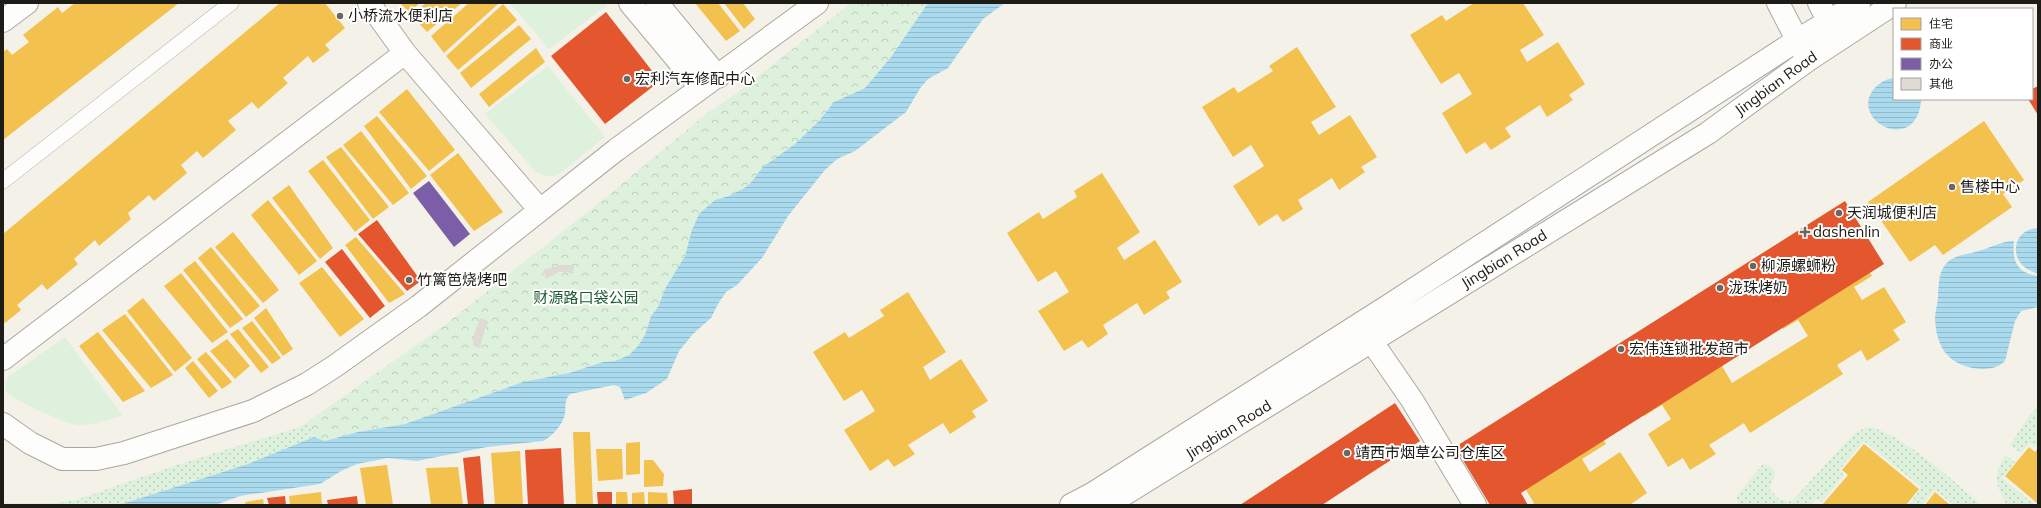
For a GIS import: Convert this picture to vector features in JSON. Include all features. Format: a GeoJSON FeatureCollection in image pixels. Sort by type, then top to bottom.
{"type":"FeatureCollection","features":[{"type":"Feature","properties":{"kind":"street"},"geometry":{"type":"LineString","coordinates":[[3,21],[27,3]]}},
{"type":"Feature","properties":{"kind":"street"},"geometry":{"type":"LineString","coordinates":[[369,3],[405,53],[540,210]]}},
{"type":"Feature","properties":{"kind":"street"},"geometry":{"type":"LineString","coordinates":[[630,3],[710,82]]}},
{"type":"Feature","properties":{"kind":"street"},"geometry":{"type":"LineString","coordinates":[[3,424],[30,443],[62,459],[96,459],[124,453],[253,411],[307,384],[336,366],[481,258],[616,150],[817,3]]}},
{"type":"Feature","properties":{"kind":"street"},"geometry":{"type":"LineString","coordinates":[[1778,3],[1796,41],[1808,60]]}},
{"type":"Feature","properties":{"kind":"street"},"geometry":{"type":"LineString","coordinates":[[1819,3],[1834,32]]}},
{"type":"Feature","properties":{"kind":"street","name":"Jingbian Road"},"geometry":{"type":"LineString","coordinates":[[1107,505],[1708,133],[1808,60],[1859,3]]}},
{"type":"Feature","properties":{"kind":"street","name":"Jingbian Road"},"geometry":{"type":"LineString","coordinates":[[1071,505],[1099,490],[1391,304],[1796,41],[1834,32],[1895,3]]}},
{"type":"Feature","properties":{"kind":"street"},"geometry":{"type":"LineString","coordinates":[[665,6],[710,82]]}},
{"type":"Feature","properties":{"kind":"street"},"geometry":{"type":"LineString","coordinates":[[3,359],[405,53]]}},
{"type":"Feature","properties":{"kind":"street"},"geometry":{"type":"LineString","coordinates":[[1372,342],[1412,400],[1476,505]]}},
{"type":"Feature","properties":{"kind":"lane"},"geometry":{"type":"LineString","coordinates":[[3,180],[231,3]]}},
{"type":"Feature","properties":{"kind":"green space"},"geometry":{"type":"Polygon","coordinates":[[[510,3],[605,3],[607,5],[549,49],[510,3]]]}},
{"type":"Feature","properties":{"kind":"green space","name":"财源路口袋公园"},"geometry":{"type":"Polygon","coordinates":[[[851,3],[928,3],[891,57],[865,88],[834,102],[819,121],[795,144],[763,167],[748,186],[729,196],[715,200],[691,233],[685,256],[666,287],[658,307],[651,316],[645,335],[638,346],[629,355],[615,361],[603,362],[569,373],[523,382],[405,424],[358,432],[325,441],[314,437],[307,422],[442,327],[605,198],[706,114],[738,92],[851,3]]]}},
{"type":"Feature","properties":{"kind":"green space"},"geometry":{"type":"Polygon","coordinates":[[[548,66],[605,137],[558,175],[552,176],[536,172],[485,114],[548,66]]]}},
{"type":"Feature","properties":{"kind":"green space"},"geometry":{"type":"Polygon","coordinates":[[[65,337],[123,416],[83,425],[71,424],[40,411],[11,396],[7,392],[5,386],[8,377],[65,337]]]}},
{"type":"Feature","properties":{"kind":"green space"},"geometry":{"type":"Polygon","coordinates":[[[2038,406],[2038,444],[2035,448],[2030,443],[2021,453],[2010,445],[2028,417],[2038,406]]]}},
{"type":"Feature","properties":{"kind":"green space"},"geometry":{"type":"Polygon","coordinates":[[[307,422],[314,437],[248,464],[119,505],[3,505],[3,503],[57,503],[79,499],[177,465],[300,427],[307,422]]]}},
{"type":"Feature","properties":{"kind":"green space"},"geometry":{"type":"Polygon","coordinates":[[[1867,427],[1879,430],[1910,447],[1958,484],[1981,505],[1954,505],[1935,490],[1922,505],[1909,505],[1921,487],[1864,441],[1839,470],[1844,475],[1822,502],[1816,499],[1811,505],[1740,505],[1737,500],[1739,494],[1762,465],[1766,464],[1773,469],[1775,474],[1769,489],[1779,499],[1789,502],[1793,500],[1848,440],[1857,432],[1867,427]]]}},
{"type":"Feature","properties":{"kind":"green space"},"geometry":{"type":"Polygon","coordinates":[[[2005,455],[2015,462],[2002,478],[2035,505],[2007,505],[2000,491],[1997,480],[2001,462],[2005,455]]]}},
{"type":"Feature","properties":{"kind":"water"},"geometry":{"type":"Polygon","coordinates":[[[928,3],[1005,3],[983,19],[948,68],[928,79],[921,87],[906,112],[855,151],[837,159],[824,171],[788,216],[762,258],[737,285],[726,292],[711,318],[693,334],[679,351],[667,379],[646,393],[625,400],[620,387],[614,385],[570,394],[566,401],[565,414],[560,426],[543,441],[487,447],[417,461],[388,458],[357,464],[341,471],[320,484],[240,496],[215,505],[119,505],[248,464],[314,437],[325,441],[358,432],[405,424],[523,382],[569,373],[603,362],[615,361],[629,355],[638,346],[645,335],[651,316],[658,307],[666,287],[685,256],[691,233],[699,214],[715,200],[729,196],[748,186],[763,167],[795,144],[819,121],[834,102],[865,88],[891,57],[928,3]]]}},
{"type":"Feature","properties":{"kind":"water"},"geometry":{"type":"Polygon","coordinates":[[[1893,78],[1893,100],[1921,101],[1917,117],[1908,126],[1898,129],[1886,127],[1877,121],[1870,112],[1868,102],[1873,90],[1878,85],[1885,80],[1893,78]]]}},
{"type":"Feature","properties":{"kind":"water"},"geometry":{"type":"Polygon","coordinates":[[[2038,228],[2038,273],[2028,270],[2021,264],[2017,257],[2016,249],[2017,241],[2022,235],[2028,230],[2038,228]]]}},
{"type":"Feature","properties":{"kind":"water"},"geometry":{"type":"Polygon","coordinates":[[[2014,241],[2015,260],[2020,269],[2038,276],[2038,307],[2021,311],[2015,321],[2005,361],[2000,365],[1994,368],[1980,369],[1960,364],[1946,354],[1938,338],[1936,329],[1935,315],[1941,272],[1950,260],[1961,255],[2001,243],[2014,241]]]}},
{"type":"Feature","properties":{"kind":"building: 住宅"},"geometry":{"type":"Polygon","coordinates":[[[75,3],[179,3],[3,140],[3,52],[7,49],[12,55],[29,42],[23,35],[58,7],[62,13],[75,3]]]}},
{"type":"Feature","properties":{"kind":"building: 住宅"},"geometry":{"type":"Polygon","coordinates":[[[280,3],[325,3],[345,28],[325,45],[330,50],[313,63],[308,56],[283,78],[288,83],[258,109],[252,102],[228,121],[236,130],[203,158],[197,151],[181,165],[187,173],[154,201],[149,195],[128,213],[131,219],[99,246],[95,240],[74,259],[78,264],[47,290],[42,284],[17,305],[21,310],[5,323],[3,320],[3,234],[280,3]]]}},
{"type":"Feature","properties":{"kind":"building: 住宅"},"geometry":{"type":"Polygon","coordinates":[[[400,3],[420,3],[409,12],[400,3]]]}},
{"type":"Feature","properties":{"kind":"building: 住宅"},"geometry":{"type":"Polygon","coordinates":[[[426,3],[462,3],[427,32],[411,15],[426,3]]]}},
{"type":"Feature","properties":{"kind":"building: 住宅"},"geometry":{"type":"Polygon","coordinates":[[[469,3],[499,3],[444,53],[431,36],[469,3]]]}},
{"type":"Feature","properties":{"kind":"building: 住宅"},"geometry":{"type":"Polygon","coordinates":[[[695,3],[718,3],[740,31],[726,41],[695,3]]]}},
{"type":"Feature","properties":{"kind":"building: 住宅"},"geometry":{"type":"Polygon","coordinates":[[[724,3],[743,3],[755,19],[744,29],[724,3]]]}},
{"type":"Feature","properties":{"kind":"building: 住宅"},"geometry":{"type":"Polygon","coordinates":[[[1474,3],[1523,3],[1544,35],[1520,50],[1527,62],[1558,42],[1585,84],[1569,95],[1573,100],[1547,117],[1540,105],[1505,128],[1511,137],[1491,150],[1485,142],[1466,154],[1442,113],[1472,94],[1459,73],[1441,84],[1410,35],[1442,15],[1446,21],[1474,3]]]}},
{"type":"Feature","properties":{"kind":"building: 住宅"},"geometry":{"type":"Polygon","coordinates":[[[503,4],[517,20],[458,70],[446,56],[503,4]]]}},
{"type":"Feature","properties":{"kind":"building: 住宅"},"geometry":{"type":"Polygon","coordinates":[[[519,25],[531,39],[471,88],[460,73],[519,25]]]}},
{"type":"Feature","properties":{"kind":"building: 住宅"},"geometry":{"type":"Polygon","coordinates":[[[1297,47],[1336,107],[1311,122],[1319,135],[1350,115],[1377,157],[1361,167],[1365,172],[1339,190],[1332,178],[1298,200],[1303,209],[1283,222],[1277,214],[1259,226],[1233,186],[1264,166],[1251,145],[1233,157],[1202,107],[1234,87],[1238,93],[1273,71],[1269,66],[1297,47]]]}},
{"type":"Feature","properties":{"kind":"building: 住宅"},"geometry":{"type":"Polygon","coordinates":[[[536,48],[545,62],[489,107],[479,94],[536,48]]]}},
{"type":"Feature","properties":{"kind":"building: 住宅"},"geometry":{"type":"Polygon","coordinates":[[[407,89],[455,150],[429,171],[379,112],[407,89]]]}},
{"type":"Feature","properties":{"kind":"building: 住宅"},"geometry":{"type":"Polygon","coordinates":[[[377,116],[427,176],[411,189],[364,126],[377,116]]]}},
{"type":"Feature","properties":{"kind":"building: 住宅","name":"售楼中心"},"geometry":{"type":"Polygon","coordinates":[[[1984,121],[2024,180],[2003,194],[2012,207],[1943,255],[1935,245],[1910,262],[1868,202],[1984,121]]]}},
{"type":"Feature","properties":{"kind":"building: 住宅"},"geometry":{"type":"Polygon","coordinates":[[[361,131],[409,193],[393,205],[343,145],[361,131]]]}},
{"type":"Feature","properties":{"kind":"building: 住宅"},"geometry":{"type":"Polygon","coordinates":[[[341,147],[389,207],[373,219],[326,157],[341,147]]]}},
{"type":"Feature","properties":{"kind":"building: 住宅"},"geometry":{"type":"Polygon","coordinates":[[[458,153],[503,212],[474,231],[430,175],[458,153]]]}},
{"type":"Feature","properties":{"kind":"building: 住宅"},"geometry":{"type":"Polygon","coordinates":[[[323,160],[370,220],[355,232],[308,171],[323,160]]]}},
{"type":"Feature","properties":{"kind":"building: 住宅"},"geometry":{"type":"Polygon","coordinates":[[[1102,173],[1140,232],[1117,248],[1124,260],[1155,240],[1182,282],[1166,292],[1170,298],[1144,315],[1137,303],[1103,325],[1108,334],[1088,348],[1082,340],[1064,351],[1038,311],[1069,292],[1056,271],[1038,282],[1007,233],[1039,212],[1043,219],[1077,197],[1074,191],[1102,173]]]}},
{"type":"Feature","properties":{"kind":"building: 住宅"},"geometry":{"type":"Polygon","coordinates":[[[289,185],[333,248],[320,259],[272,198],[289,185]]]}},
{"type":"Feature","properties":{"kind":"building: 住宅"},"geometry":{"type":"Polygon","coordinates":[[[268,200],[317,261],[299,275],[251,215],[268,200]]]}},
{"type":"Feature","properties":{"kind":"building: 住宅"},"geometry":{"type":"Polygon","coordinates":[[[1839,222],[1872,276],[1854,287],[1862,300],[1884,287],[1906,322],[1893,330],[1900,340],[1867,361],[1861,350],[1837,365],[1843,374],[1750,433],[1744,423],[1709,445],[1716,454],[1690,470],[1683,458],[1668,467],[1648,434],[1671,419],[1662,405],[1644,416],[1613,367],[1636,354],[1638,358],[1681,331],[1680,325],[1701,312],[1731,360],[1722,366],[1732,383],[1808,336],[1798,320],[1783,329],[1752,278],[1770,267],[1773,272],[1822,241],[1819,235],[1839,222]]]}},
{"type":"Feature","properties":{"kind":"building: 住宅"},"geometry":{"type":"Polygon","coordinates":[[[233,232],[279,290],[263,303],[215,247],[233,232]]]}},
{"type":"Feature","properties":{"kind":"building: 住宅"},"geometry":{"type":"Polygon","coordinates":[[[356,237],[405,294],[389,303],[345,245],[356,237]]]}},
{"type":"Feature","properties":{"kind":"building: 住宅"},"geometry":{"type":"Polygon","coordinates":[[[211,247],[260,306],[246,317],[198,258],[211,247]]]}},
{"type":"Feature","properties":{"kind":"building: 住宅"},"geometry":{"type":"Polygon","coordinates":[[[195,261],[243,319],[230,328],[183,270],[195,261]]]}},
{"type":"Feature","properties":{"kind":"building: 住宅"},"geometry":{"type":"Polygon","coordinates":[[[322,267],[364,319],[340,337],[299,283],[322,267]]]}},
{"type":"Feature","properties":{"kind":"building: 住宅"},"geometry":{"type":"Polygon","coordinates":[[[181,273],[228,332],[212,343],[164,286],[181,273]]]}},
{"type":"Feature","properties":{"kind":"building: 住宅"},"geometry":{"type":"Polygon","coordinates":[[[908,292],[946,352],[923,367],[930,380],[961,359],[988,401],[972,411],[976,417],[950,434],[943,423],[908,445],[915,454],[894,467],[888,459],[870,471],[844,430],[875,411],[862,390],[844,401],[813,352],[845,332],[849,338],[884,316],[880,310],[908,292]]]}},
{"type":"Feature","properties":{"kind":"building: 住宅"},"geometry":{"type":"Polygon","coordinates":[[[143,298],[192,358],[175,372],[127,311],[143,298]]]}},
{"type":"Feature","properties":{"kind":"building: 住宅"},"geometry":{"type":"Polygon","coordinates":[[[266,308],[293,349],[283,356],[254,318],[266,308]]]}},
{"type":"Feature","properties":{"kind":"building: 住宅"},"geometry":{"type":"Polygon","coordinates":[[[125,314],[173,375],[151,388],[102,330],[125,314]]]}},
{"type":"Feature","properties":{"kind":"building: 住宅"},"geometry":{"type":"Polygon","coordinates":[[[252,321],[281,358],[272,364],[242,328],[252,321]]]}},
{"type":"Feature","properties":{"kind":"building: 住宅"},"geometry":{"type":"Polygon","coordinates":[[[238,329],[269,367],[261,373],[230,334],[238,329]]]}},
{"type":"Feature","properties":{"kind":"building: 住宅"},"geometry":{"type":"Polygon","coordinates":[[[98,332],[145,391],[123,402],[79,346],[98,332]]]}},
{"type":"Feature","properties":{"kind":"building: 住宅"},"geometry":{"type":"Polygon","coordinates":[[[227,339],[250,366],[235,379],[210,351],[227,339]]]}},
{"type":"Feature","properties":{"kind":"building: 住宅"},"geometry":{"type":"Polygon","coordinates":[[[206,352],[232,382],[222,389],[197,359],[206,352]]]}},
{"type":"Feature","properties":{"kind":"building: 住宅"},"geometry":{"type":"Polygon","coordinates":[[[193,361],[218,391],[209,398],[185,368],[193,361]]]}},
{"type":"Feature","properties":{"kind":"building: 住宅"},"geometry":{"type":"Polygon","coordinates":[[[1568,384],[1606,444],[1582,459],[1590,472],[1620,452],[1647,493],[1631,504],[1632,505],[1531,505],[1534,503],[1521,482],[1503,494],[1472,444],[1504,424],[1508,430],[1543,408],[1539,402],[1568,384]]]}},
{"type":"Feature","properties":{"kind":"building: 住宅"},"geometry":{"type":"Polygon","coordinates":[[[573,432],[590,432],[593,505],[576,505],[573,432]]]}},
{"type":"Feature","properties":{"kind":"building: 住宅"},"geometry":{"type":"Polygon","coordinates":[[[640,442],[640,474],[626,475],[626,443],[640,442]]]}},
{"type":"Feature","properties":{"kind":"building: 住宅"},"geometry":{"type":"Polygon","coordinates":[[[1864,444],[1919,489],[1906,505],[1822,505],[1848,475],[1842,470],[1864,444]]]}},
{"type":"Feature","properties":{"kind":"building: 住宅"},"geometry":{"type":"Polygon","coordinates":[[[2029,447],[2035,452],[2038,448],[2038,504],[2005,476],[2029,447]]]}},
{"type":"Feature","properties":{"kind":"building: 住宅"},"geometry":{"type":"Polygon","coordinates":[[[596,449],[622,449],[623,479],[598,481],[596,449]]]}},
{"type":"Feature","properties":{"kind":"building: 住宅"},"geometry":{"type":"Polygon","coordinates":[[[520,451],[523,505],[495,505],[491,453],[520,451]]]}},
{"type":"Feature","properties":{"kind":"building: 住宅"},"geometry":{"type":"Polygon","coordinates":[[[644,460],[653,460],[664,474],[663,486],[644,487],[644,460]]]}},
{"type":"Feature","properties":{"kind":"building: 住宅"},"geometry":{"type":"Polygon","coordinates":[[[387,465],[393,505],[366,505],[360,468],[387,465]]]}},
{"type":"Feature","properties":{"kind":"building: 住宅"},"geometry":{"type":"Polygon","coordinates":[[[458,467],[463,505],[431,505],[426,468],[458,467]]]}},
{"type":"Feature","properties":{"kind":"building: 住宅"},"geometry":{"type":"Polygon","coordinates":[[[321,492],[322,505],[290,505],[289,496],[321,492]]]}},
{"type":"Feature","properties":{"kind":"building: 住宅"},"geometry":{"type":"Polygon","coordinates":[[[616,492],[627,492],[628,505],[616,505],[616,492]]]}},
{"type":"Feature","properties":{"kind":"building: 住宅"},"geometry":{"type":"Polygon","coordinates":[[[644,492],[645,505],[632,505],[632,493],[644,492]]]}},
{"type":"Feature","properties":{"kind":"building: 住宅"},"geometry":{"type":"Polygon","coordinates":[[[648,492],[667,493],[668,505],[648,505],[648,492]]]}},
{"type":"Feature","properties":{"kind":"building: 住宅"},"geometry":{"type":"Polygon","coordinates":[[[1935,492],[1950,505],[1925,505],[1935,492]]]}},
{"type":"Feature","properties":{"kind":"building: 住宅"},"geometry":{"type":"Polygon","coordinates":[[[263,499],[264,505],[246,505],[245,502],[263,499]]]}},
{"type":"Feature","properties":{"kind":"building: 商业"},"geometry":{"type":"Polygon","coordinates":[[[606,12],[660,81],[605,124],[551,56],[606,12]]]}},
{"type":"Feature","properties":{"kind":"building: 商业"},"geometry":{"type":"Polygon","coordinates":[[[2038,86],[2038,115],[2029,100],[2033,100],[2033,88],[2038,86]]]}},
{"type":"Feature","properties":{"kind":"building: 商业"},"geometry":{"type":"Polygon","coordinates":[[[1845,201],[1884,264],[1521,493],[1528,505],[1490,505],[1455,447],[1845,201]]]}},
{"type":"Feature","properties":{"kind":"building: 商业"},"geometry":{"type":"Polygon","coordinates":[[[377,220],[421,281],[407,291],[358,234],[377,220]]]}},
{"type":"Feature","properties":{"kind":"building: 商业"},"geometry":{"type":"Polygon","coordinates":[[[342,249],[385,306],[370,318],[325,262],[342,249]]]}},
{"type":"Feature","properties":{"kind":"building: 商业"},"geometry":{"type":"Polygon","coordinates":[[[1395,403],[1420,441],[1322,505],[1240,505],[1395,403]]]}},
{"type":"Feature","properties":{"kind":"building: 商业"},"geometry":{"type":"Polygon","coordinates":[[[561,448],[564,505],[528,505],[525,450],[561,448]]]}},
{"type":"Feature","properties":{"kind":"building: 商业"},"geometry":{"type":"Polygon","coordinates":[[[480,456],[484,505],[468,505],[463,458],[480,456]]]}},
{"type":"Feature","properties":{"kind":"building: 商业"},"geometry":{"type":"Polygon","coordinates":[[[692,489],[692,505],[674,505],[673,491],[692,489]]]}},
{"type":"Feature","properties":{"kind":"building: 商业"},"geometry":{"type":"Polygon","coordinates":[[[597,492],[612,492],[612,505],[598,505],[597,492]]]}},
{"type":"Feature","properties":{"kind":"building: 商业"},"geometry":{"type":"Polygon","coordinates":[[[285,496],[286,505],[269,505],[267,498],[285,496]]]}},
{"type":"Feature","properties":{"kind":"building: 商业"},"geometry":{"type":"Polygon","coordinates":[[[357,496],[358,505],[328,505],[327,500],[357,496]]]}},
{"type":"Feature","properties":{"kind":"building: 办公"},"geometry":{"type":"Polygon","coordinates":[[[429,181],[470,234],[454,247],[413,193],[429,181]]]}},
{"type":"Feature","properties":{"kind":"building: 其他"},"geometry":{"type":"Polygon","coordinates":[[[560,265],[574,265],[573,274],[559,272],[546,279],[543,270],[560,265]]]}},
{"type":"Feature","properties":{"kind":"building: 其他"},"geometry":{"type":"Polygon","coordinates":[[[480,318],[489,321],[485,329],[480,348],[473,346],[473,338],[480,318]]]}},
{"type":"Feature","properties":{"kind":"place","name":"小桥流水便利店"},"geometry":{"type":"Point","coordinates":[340,16]}},
{"type":"Feature","properties":{"kind":"place","name":"宏利汽车修配中心"},"geometry":{"type":"Point","coordinates":[627,79]}},
{"type":"Feature","properties":{"kind":"place","name":"售楼中心"},"geometry":{"type":"Point","coordinates":[1952,187]}},
{"type":"Feature","properties":{"kind":"place","name":"天润城便利店"},"geometry":{"type":"Point","coordinates":[1839,213]}},
{"type":"Feature","properties":{"kind":"place","name":"dashenlin"},"geometry":{"type":"Point","coordinates":[1805,232]}},
{"type":"Feature","properties":{"kind":"place","name":"柳源螺蛳粉"},"geometry":{"type":"Point","coordinates":[1753,266]}},
{"type":"Feature","properties":{"kind":"place","name":"竹篱笆烧烤吧"},"geometry":{"type":"Point","coordinates":[409,280]}},
{"type":"Feature","properties":{"kind":"place","name":"泷珠烤奶"},"geometry":{"type":"Point","coordinates":[1720,288]}},
{"type":"Feature","properties":{"kind":"place","name":"宏伟连锁批发超市"},"geometry":{"type":"Point","coordinates":[1621,349]}},
{"type":"Feature","properties":{"kind":"place","name":"靖西市烟草公司仓库区"},"geometry":{"type":"Point","coordinates":[1347,453]}}]}
